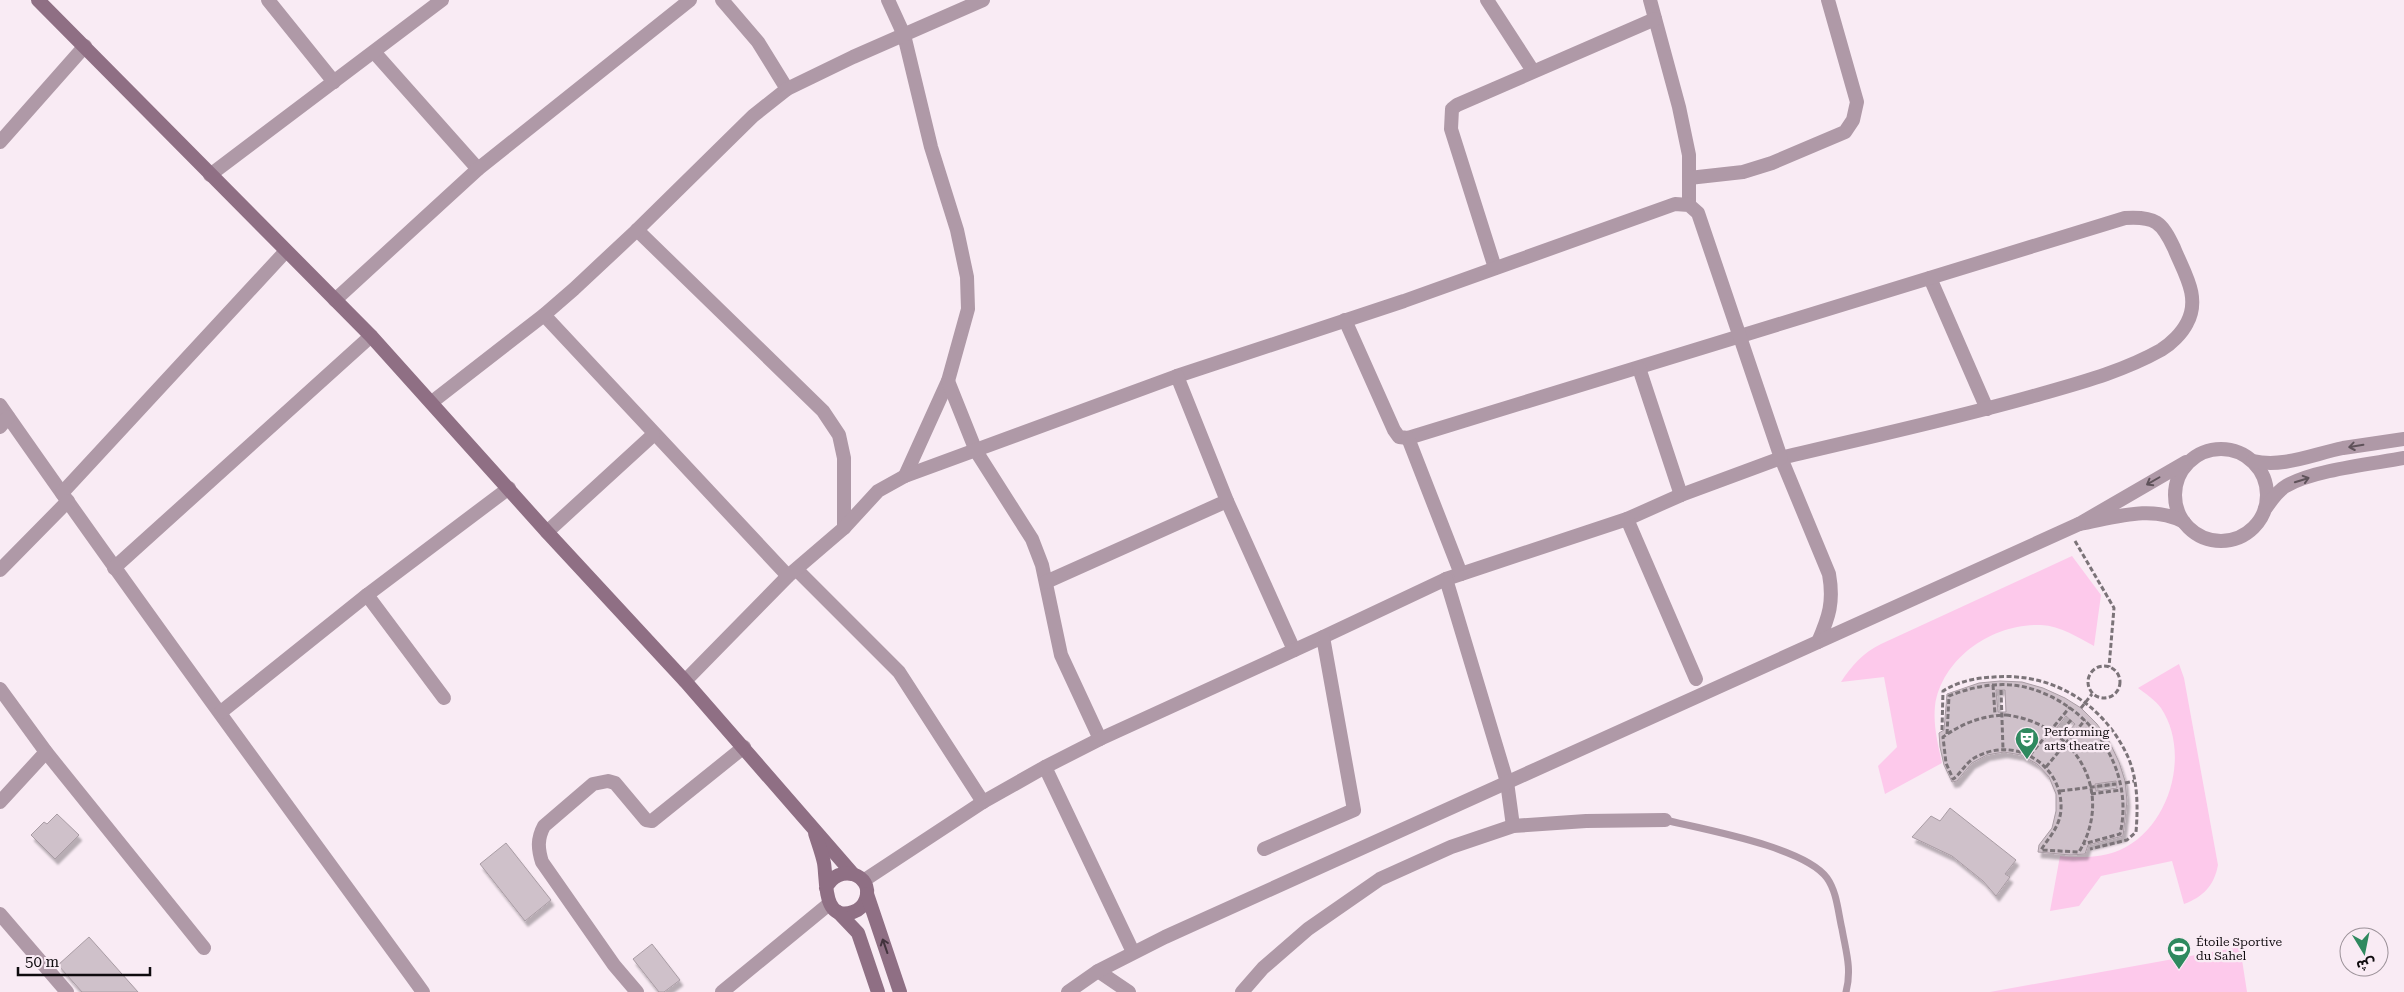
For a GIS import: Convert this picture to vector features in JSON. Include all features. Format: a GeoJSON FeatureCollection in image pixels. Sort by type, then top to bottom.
{"type":"FeatureCollection","features":[{"type":"Feature","properties":{"kind":"main road"},"geometry":{"type":"LineString","coordinates":[[38,0],[210,176],[371,336],[744,747],[814,832],[835,852],[861,883],[900,992]]}},
{"type":"Feature","properties":{"kind":"main road"},"geometry":{"type":"LineString","coordinates":[[814,832],[823,860],[826,888],[834,908],[858,932],[878,992]]}},
{"type":"Feature","properties":{"kind":"main road"},"geometry":{"type":"LineString","coordinates":[[826,888],[834,877],[840,874],[861,883]]}},
{"type":"Feature","properties":{"kind":"main road"},"geometry":{"type":"LineString","coordinates":[[834,908],[844,914],[857,910],[862,906],[861,883]]}},
{"type":"Feature","properties":{"kind":"street"},"geometry":{"type":"LineString","coordinates":[[268,0],[334,82]]}},
{"type":"Feature","properties":{"kind":"street"},"geometry":{"type":"LineString","coordinates":[[210,176],[442,0]]}},
{"type":"Feature","properties":{"kind":"street"},"geometry":{"type":"LineString","coordinates":[[335,300],[478,169],[690,0]]}},
{"type":"Feature","properties":{"kind":"street"},"geometry":{"type":"LineString","coordinates":[[722,0],[758,42],[787,89]]}},
{"type":"Feature","properties":{"kind":"street"},"geometry":{"type":"LineString","coordinates":[[888,0],[904,35],[931,147],[957,230],[967,277],[968,309],[948,381],[905,476]]}},
{"type":"Feature","properties":{"kind":"street"},"geometry":{"type":"LineString","coordinates":[[432,402],[544,315],[637,230],[753,116],[787,89],[983,0]]}},
{"type":"Feature","properties":{"kind":"street"},"geometry":{"type":"LineString","coordinates":[[1487,0],[1533,70]]}},
{"type":"Feature","properties":{"kind":"street"},"geometry":{"type":"LineString","coordinates":[[1650,0],[1680,107],[1689,155],[1689,205]]}},
{"type":"Feature","properties":{"kind":"street"},"geometry":{"type":"LineString","coordinates":[[1689,178],[1743,172],[1772,163],[1845,132],[1853,120],[1857,102],[1828,0]]}},
{"type":"Feature","properties":{"kind":"street"},"geometry":{"type":"LineString","coordinates":[[1495,268],[1451,129],[1452,110],[1457,105],[1533,70],[1655,19]]}},
{"type":"Feature","properties":{"kind":"street"},"geometry":{"type":"LineString","coordinates":[[0,142],[84,46]]}},
{"type":"Feature","properties":{"kind":"street"},"geometry":{"type":"LineString","coordinates":[[374,52],[478,169]]}},
{"type":"Feature","properties":{"kind":"street"},"geometry":{"type":"LineString","coordinates":[[685,681],[792,573],[844,528],[878,491],[905,476],[1177,376],[1345,320],[1675,204],[1689,205],[1698,213],[1781,458],[1829,574],[1832,588],[1830,613],[1818,642]]}},
{"type":"Feature","properties":{"kind":"street"},"geometry":{"type":"LineString","coordinates":[[861,883],[983,802],[1045,767],[1100,739],[1446,579],[1627,519],[1681,495],[1781,458],[1987,409],[2102,377],[2163,349],[2187,324],[2193,308],[2192,289],[2166,231],[2154,220],[2142,217],[2126,218],[1408,438],[1399,437],[1394,430],[1345,320]]}},
{"type":"Feature","properties":{"kind":"street"},"geometry":{"type":"LineString","coordinates":[[637,230],[823,411],[838,435],[844,458],[844,528]]}},
{"type":"Feature","properties":{"kind":"street"},"geometry":{"type":"LineString","coordinates":[[0,570],[286,251]]}},
{"type":"Feature","properties":{"kind":"street"},"geometry":{"type":"LineString","coordinates":[[1930,278],[1987,409]]}},
{"type":"Feature","properties":{"kind":"street"},"geometry":{"type":"LineString","coordinates":[[544,315],[654,435],[792,573],[899,672],[983,802]]}},
{"type":"Feature","properties":{"kind":"street"},"geometry":{"type":"LineString","coordinates":[[114,568],[371,336]]}},
{"type":"Feature","properties":{"kind":"street"},"geometry":{"type":"LineString","coordinates":[[1639,368],[1681,495]]}},
{"type":"Feature","properties":{"kind":"street"},"geometry":{"type":"LineString","coordinates":[[1177,376],[1227,500],[1294,650]]}},
{"type":"Feature","properties":{"kind":"street"},"geometry":{"type":"LineString","coordinates":[[948,381],[976,451],[1032,539],[1042,565],[1061,655],[1100,739]]}},
{"type":"Feature","properties":{"kind":"street"},"geometry":{"type":"LineString","coordinates":[[0,405],[4,422],[65,497],[114,568],[221,712],[423,992]]}},
{"type":"Feature","properties":{"kind":"street"},"geometry":{"type":"LineString","coordinates":[[548,532],[654,435]]}},
{"type":"Feature","properties":{"kind":"street"},"geometry":{"type":"LineString","coordinates":[[1408,438],[1461,574]]}},
{"type":"Feature","properties":{"kind":"street"},"geometry":{"type":"LineString","coordinates":[[1068,992],[1098,971],[1133,952],[2074,527],[2209,451],[2225,449],[2235,451],[2253,461],[2279,464],[2343,448],[2404,438]]}},
{"type":"Feature","properties":{"kind":"street"},"geometry":{"type":"LineString","coordinates":[[2184,522],[2178,510],[2176,490],[2182,472],[2196,457]]}},
{"type":"Feature","properties":{"kind":"street"},"geometry":{"type":"LineString","coordinates":[[2264,509],[2285,486],[2299,480],[2343,469],[2404,458]]}},
{"type":"Feature","properties":{"kind":"street"},"geometry":{"type":"LineString","coordinates":[[2074,527],[2158,512],[2174,516],[2206,538],[2226,540],[2246,533],[2260,519],[2264,509],[2266,489],[2264,478],[2253,461]]}},
{"type":"Feature","properties":{"kind":"street"},"geometry":{"type":"LineString","coordinates":[[221,712],[367,595],[508,488]]}},
{"type":"Feature","properties":{"kind":"street"},"geometry":{"type":"LineString","coordinates":[[1046,582],[1227,500]]}},
{"type":"Feature","properties":{"kind":"street"},"geometry":{"type":"LineString","coordinates":[[1627,519],[1696,678]]}},
{"type":"Feature","properties":{"kind":"street"},"geometry":{"type":"LineString","coordinates":[[1446,579],[1507,782],[1513,826]]}},
{"type":"Feature","properties":{"kind":"street"},"geometry":{"type":"LineString","coordinates":[[367,595],[444,698]]}},
{"type":"Feature","properties":{"kind":"street"},"geometry":{"type":"LineString","coordinates":[[1264,850],[1354,810],[1323,637]]}},
{"type":"Feature","properties":{"kind":"street"},"geometry":{"type":"LineString","coordinates":[[0,690],[46,752],[204,948]]}},
{"type":"Feature","properties":{"kind":"street"},"geometry":{"type":"LineString","coordinates":[[637,992],[614,965],[542,862],[539,851],[540,833],[544,826],[593,784],[600,782],[615,783],[646,820],[652,821],[744,747]]}},
{"type":"Feature","properties":{"kind":"street"},"geometry":{"type":"LineString","coordinates":[[0,802],[46,752]]}},
{"type":"Feature","properties":{"kind":"street"},"geometry":{"type":"LineString","coordinates":[[1045,767],[1133,952]]}},
{"type":"Feature","properties":{"kind":"street"},"geometry":{"type":"LineString","coordinates":[[1242,992],[1263,968],[1308,928],[1380,879],[1451,847],[1513,826],[1586,820],[1665,820]]}},
{"type":"Feature","properties":{"kind":"street"},"geometry":{"type":"LineString","coordinates":[[722,992],[834,908]]}},
{"type":"Feature","properties":{"kind":"street"},"geometry":{"type":"LineString","coordinates":[[0,914],[67,992]]}},
{"type":"Feature","properties":{"kind":"street"},"geometry":{"type":"LineString","coordinates":[[1098,971],[1129,992]]}},
{"type":"Feature","properties":{"kind":"lane"},"geometry":{"type":"LineString","coordinates":[[1665,820],[1733,835],[1817,867],[1828,879],[1836,898],[1851,975],[1846,992]]}},
{"type":"Feature","properties":{"kind":"path"},"geometry":{"type":"LineString","coordinates":[[2074,527],[2114,608],[2109,667]]}},
{"type":"Feature","properties":{"kind":"path"},"geometry":{"type":"LineString","coordinates":[[2099,666],[2109,667],[2118,673],[2120,678],[2116,693],[2101,699],[2092,694],[2087,683],[2090,672],[2099,666]]}},
{"type":"Feature","properties":{"kind":"path"},"geometry":{"type":"LineString","coordinates":[[1942,730],[1943,690],[1977,678],[2000,678],[2013,675],[2046,682],[2071,693],[2086,703],[2109,725],[2128,758],[2138,803],[2136,832],[2126,840],[2090,848]]}},
{"type":"Feature","properties":{"kind":"path"},"geometry":{"type":"LineString","coordinates":[[1993,685],[1995,716]]}},
{"type":"Feature","properties":{"kind":"path"},"geometry":{"type":"LineString","coordinates":[[1947,734],[1949,696],[1976,687],[1993,685],[2018,686],[2038,691],[2070,707],[2085,720],[2100,738],[2110,755],[2121,790],[2123,809],[2120,834],[2083,844]]}},
{"type":"Feature","properties":{"kind":"path"},"geometry":{"type":"LineString","coordinates":[[2001,690],[2003,749]]}},
{"type":"Feature","properties":{"kind":"path"},"geometry":{"type":"LineString","coordinates":[[2081,708],[2092,694]]}},
{"type":"Feature","properties":{"kind":"path"},"geometry":{"type":"LineString","coordinates":[[2030,754],[2070,707]]}},
{"type":"Feature","properties":{"kind":"path"},"geometry":{"type":"LineString","coordinates":[[2002,715],[2034,721],[2051,730],[2066,742],[2084,767],[2092,794],[2090,822],[2083,844],[2078,852],[2041,850],[2057,827],[2061,811],[2060,792],[2054,778],[2046,767],[2030,754],[2003,749],[1977,756],[1962,767],[1953,779],[1942,737],[1966,722],[2002,715]]}},
{"type":"Feature","properties":{"kind":"path"},"geometry":{"type":"LineString","coordinates":[[2058,735],[2071,720]]}},
{"type":"Feature","properties":{"kind":"path"},"geometry":{"type":"LineString","coordinates":[[2046,767],[2085,720]]}},
{"type":"Feature","properties":{"kind":"path"},"geometry":{"type":"LineString","coordinates":[[2125,783],[2134,781]]}},
{"type":"Feature","properties":{"kind":"path"},"geometry":{"type":"LineString","coordinates":[[2060,792],[2116,784]]}},
{"type":"Feature","properties":{"kind":"path"},"geometry":{"type":"LineString","coordinates":[[2092,794],[2121,790]]}},
{"type":"Feature","properties":{"kind":"shaded area"},"geometry":{"type":"Polygon","coordinates":[[[2072,556],[2101,595],[2094,646],[2062,630],[2041,625],[2023,626],[2006,630],[1973,646],[1959,658],[1948,672],[1940,688],[1935,706],[1936,735],[1942,763],[1885,794],[1878,766],[1897,747],[1884,677],[1841,682],[1849,670],[1863,655],[1881,644],[2072,556]]]}},
{"type":"Feature","properties":{"kind":"shaded area"},"geometry":{"type":"Polygon","coordinates":[[[2179,664],[2184,678],[2218,865],[2214,879],[2207,890],[2197,898],[2184,904],[2172,861],[2101,876],[2079,906],[2050,911],[2060,856],[2090,857],[2106,855],[2120,850],[2137,839],[2152,825],[2163,807],[2170,788],[2174,767],[2174,746],[2170,726],[2161,708],[2138,688],[2179,664]]]}},
{"type":"Feature","properties":{"kind":"shaded area","name":"Étoile Sportive du Sahel"},"geometry":{"type":"Polygon","coordinates":[[[2240,947],[2247,992],[1990,992],[2240,947]]]}},
{"type":"Feature","properties":{"kind":"building"},"geometry":{"type":"Polygon","coordinates":[[[2000,681],[2022,682],[2043,688],[2081,708],[2097,724],[2109,741],[2125,781],[2127,801],[2123,836],[2088,845],[2085,854],[2070,855],[2038,852],[2039,845],[2052,828],[2056,811],[2056,794],[2049,777],[2037,764],[2021,755],[2004,752],[1987,755],[1972,763],[1957,781],[1952,782],[1944,765],[1939,733],[1944,730],[1947,694],[1979,683],[2000,681]],[[1996,690],[1998,712],[2006,712],[2005,690],[1996,690]],[[2066,716],[2056,729],[2065,736],[2075,724],[2066,716]],[[2116,781],[2095,784],[2096,791],[2117,788],[2116,781]]]}},
{"type":"Feature","properties":{"kind":"building"},"geometry":{"type":"Polygon","coordinates":[[[1950,808],[2016,860],[2005,874],[2010,877],[1996,896],[1983,881],[1952,856],[1912,837],[1931,816],[1940,821],[1950,808]]]}},
{"type":"Feature","properties":{"kind":"building"},"geometry":{"type":"Polygon","coordinates":[[[57,814],[79,835],[55,859],[31,835],[44,822],[47,824],[57,814]]]}},
{"type":"Feature","properties":{"kind":"building"},"geometry":{"type":"Polygon","coordinates":[[[506,843],[551,900],[525,921],[480,864],[506,843]]]}},
{"type":"Feature","properties":{"kind":"building"},"geometry":{"type":"Polygon","coordinates":[[[89,937],[138,992],[82,992],[58,965],[89,937]]]}},
{"type":"Feature","properties":{"kind":"building"},"geometry":{"type":"Polygon","coordinates":[[[652,944],[680,980],[664,992],[659,992],[633,959],[652,944]]]}},
{"type":"Feature","properties":{"kind":"place","name":"Performing arts theatre"},"geometry":{"type":"Point","coordinates":[2027,760]}},
{"type":"Feature","properties":{"kind":"place","name":"Étoile Sportive du Sahel"},"geometry":{"type":"Point","coordinates":[2179,970]}}]}
